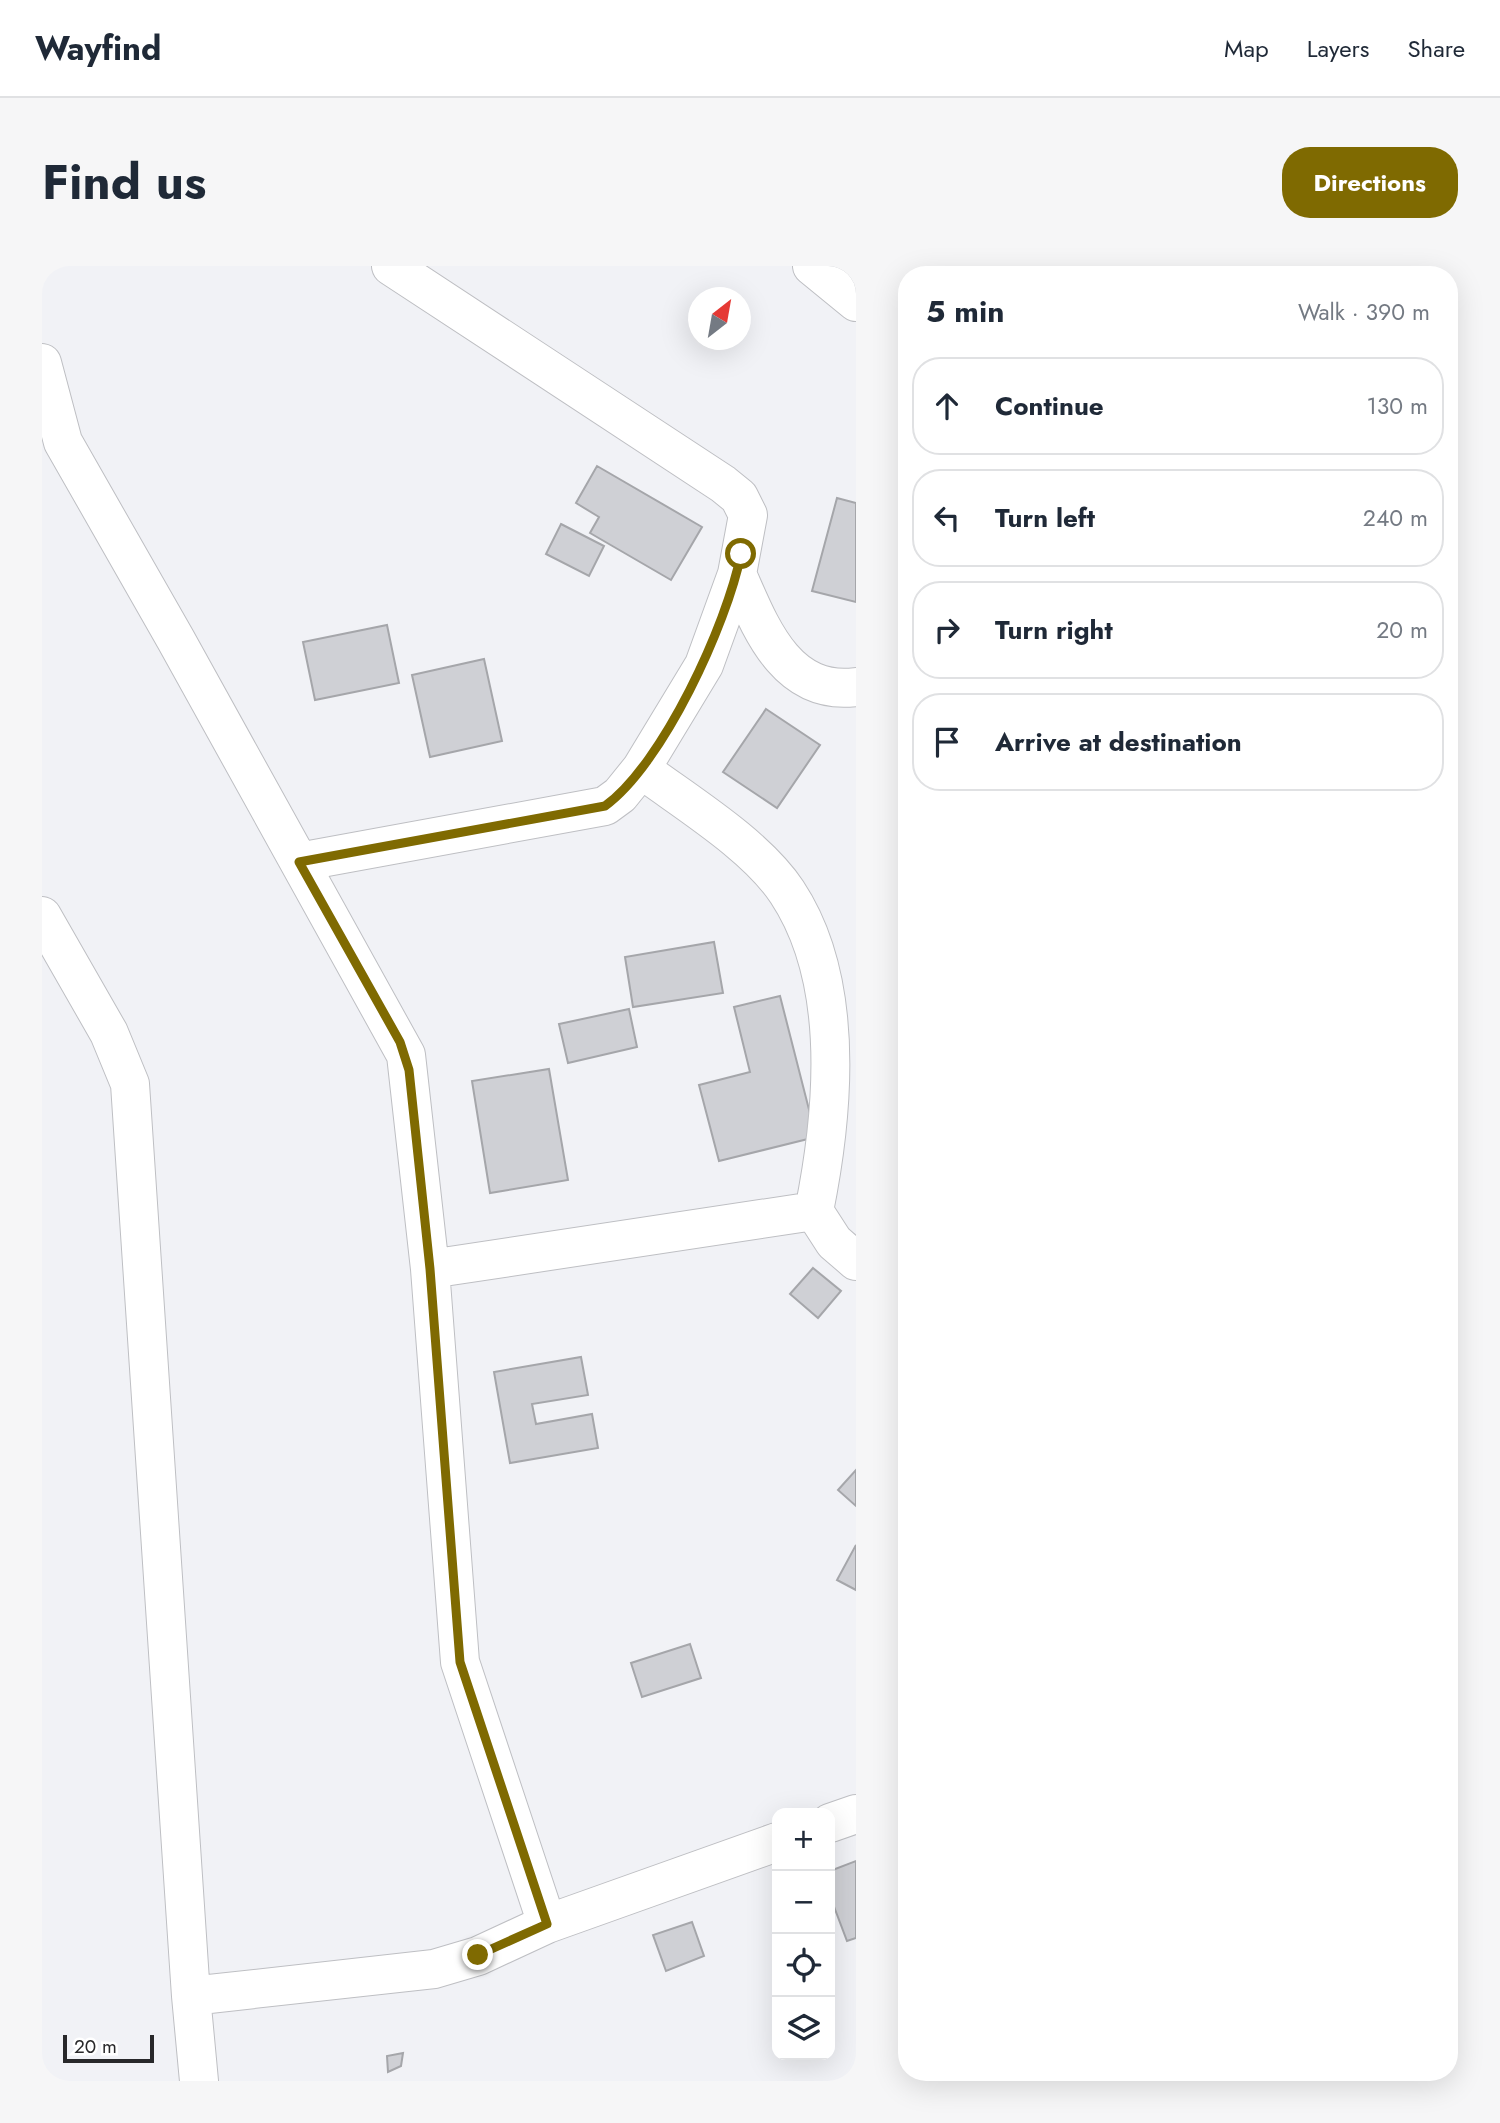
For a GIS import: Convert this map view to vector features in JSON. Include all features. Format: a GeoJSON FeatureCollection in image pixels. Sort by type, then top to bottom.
{"type":"FeatureCollection","features":[{"type":"Feature","properties":{"kind":"street"},"geometry":{"type":"LineString","coordinates":[[299,862],[605,806],[620,795],[641,769],[704,665],[737,573],[748,515],[739,497],[391,266]]}},
{"type":"Feature","properties":{"kind":"street"},"geometry":{"type":"LineString","coordinates":[[812,266],[856,302]]}},
{"type":"Feature","properties":{"kind":"street"},"geometry":{"type":"LineString","coordinates":[[42,363],[63,442],[406,1055],[430,1269],[460,1662],[547,1924]]}},
{"type":"Feature","properties":{"kind":"street"},"geometry":{"type":"LineString","coordinates":[[737,573],[764,635],[791,670],[817,684],[856,687]]}},
{"type":"Feature","properties":{"kind":"street"},"geometry":{"type":"LineString","coordinates":[[641,769],[742,844],[787,891],[817,957],[829,1009],[829,1108],[814,1212],[834,1242],[856,1261]]}},
{"type":"Feature","properties":{"kind":"street"},"geometry":{"type":"LineString","coordinates":[[42,916],[109,1034],[130,1084],[191,1996],[199,2081]]}},
{"type":"Feature","properties":{"kind":"street"},"geometry":{"type":"LineString","coordinates":[[430,1269],[814,1212]]}},
{"type":"Feature","properties":{"kind":"street"},"geometry":{"type":"LineString","coordinates":[[835,1821],[856,1814]]}},
{"type":"Feature","properties":{"kind":"street"},"geometry":{"type":"LineString","coordinates":[[191,1996],[434,1969],[478,1955],[547,1924],[772,1844]]}},
{"type":"Feature","properties":{"kind":"building"},"geometry":{"type":"Polygon","coordinates":[[[597,466],[702,527],[671,580],[590,533],[599,517],[576,503],[597,466]]]}},
{"type":"Feature","properties":{"kind":"building"},"geometry":{"type":"Polygon","coordinates":[[[837,498],[856,503],[856,602],[812,591],[837,498]]]}},
{"type":"Feature","properties":{"kind":"building"},"geometry":{"type":"Polygon","coordinates":[[[561,524],[604,546],[589,576],[546,554],[561,524]]]}},
{"type":"Feature","properties":{"kind":"building"},"geometry":{"type":"Polygon","coordinates":[[[387,625],[399,683],[315,700],[303,642],[387,625]]]}},
{"type":"Feature","properties":{"kind":"building"},"geometry":{"type":"Polygon","coordinates":[[[484,659],[502,741],[430,757],[412,675],[484,659]]]}},
{"type":"Feature","properties":{"kind":"building"},"geometry":{"type":"Polygon","coordinates":[[[766,709],[820,745],[777,808],[723,772],[766,709]]]}},
{"type":"Feature","properties":{"kind":"building"},"geometry":{"type":"Polygon","coordinates":[[[714,942],[723,993],[633,1007],[625,957],[714,942]]]}},
{"type":"Feature","properties":{"kind":"building"},"geometry":{"type":"Polygon","coordinates":[[[780,996],[816,1137],[719,1161],[699,1085],[750,1072],[734,1007],[780,996]]]}},
{"type":"Feature","properties":{"kind":"building"},"geometry":{"type":"Polygon","coordinates":[[[629,1009],[637,1047],[568,1063],[559,1024],[629,1009]]]}},
{"type":"Feature","properties":{"kind":"building"},"geometry":{"type":"Polygon","coordinates":[[[549,1069],[568,1180],[490,1193],[472,1081],[549,1069]]]}},
{"type":"Feature","properties":{"kind":"building"},"geometry":{"type":"Polygon","coordinates":[[[813,1268],[841,1291],[818,1318],[790,1294],[813,1268]]]}},
{"type":"Feature","properties":{"kind":"building"},"geometry":{"type":"Polygon","coordinates":[[[581,1357],[588,1395],[532,1404],[536,1424],[592,1414],[598,1448],[510,1463],[494,1372],[581,1357]]]}},
{"type":"Feature","properties":{"kind":"building"},"geometry":{"type":"Polygon","coordinates":[[[856,1470],[856,1506],[838,1490],[856,1470]]]}},
{"type":"Feature","properties":{"kind":"building"},"geometry":{"type":"Polygon","coordinates":[[[856,1545],[856,1590],[837,1580],[856,1545]]]}},
{"type":"Feature","properties":{"kind":"building"},"geometry":{"type":"Polygon","coordinates":[[[690,1644],[701,1678],[642,1697],[631,1663],[690,1644]]]}},
{"type":"Feature","properties":{"kind":"building"},"geometry":{"type":"Polygon","coordinates":[[[856,1861],[856,1938],[847,1941],[835,1909],[835,1869],[856,1861]]]}},
{"type":"Feature","properties":{"kind":"building"},"geometry":{"type":"Polygon","coordinates":[[[692,1922],[704,1956],[666,1971],[653,1935],[692,1922]]]}},
{"type":"Feature","properties":{"kind":"building"},"geometry":{"type":"Polygon","coordinates":[[[403,2053],[401,2066],[388,2072],[387,2056],[403,2053]]]}},
{"type":"Feature","properties":{"kind":"route"},"geometry":{"type":"LineString","coordinates":[[478,1955],[547,1924],[460,1662],[430,1269],[409,1070],[400,1042],[299,862],[605,806],[620,795],[641,769],[704,665],[737,573],[741,554]]}}]}
